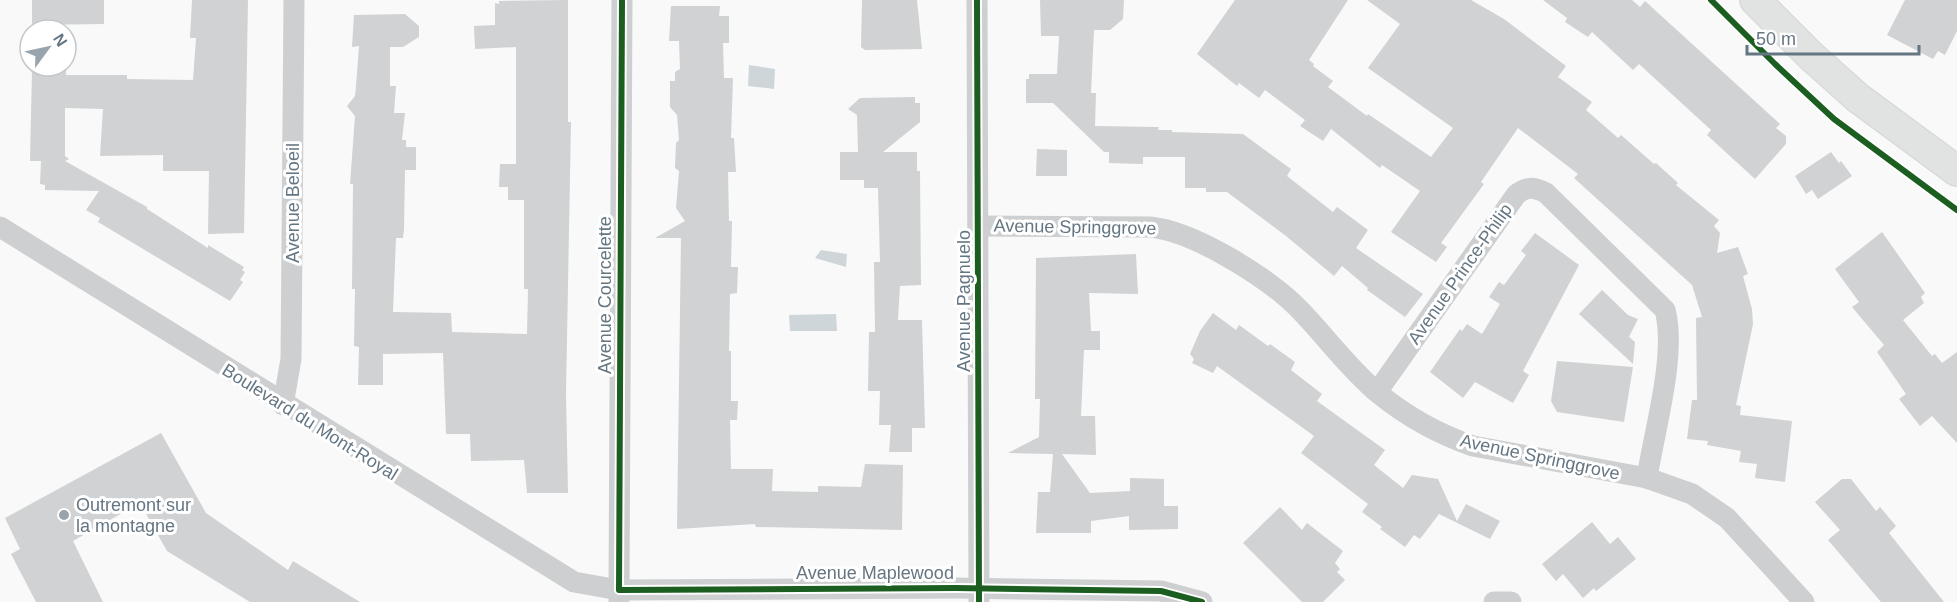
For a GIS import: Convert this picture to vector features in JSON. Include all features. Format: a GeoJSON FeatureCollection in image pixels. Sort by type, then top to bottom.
{"type":"FeatureCollection","features":[{"type":"Feature","properties":{"kind":"main road"},"geometry":{"type":"LineString","coordinates":[[1755,0],[1811,56],[1858,98],[1954,162]]}},
{"type":"Feature","properties":{"kind":"street","name":"Avenue Beloeil"},"geometry":{"type":"LineString","coordinates":[[283,405],[291,359],[294,0]]}},
{"type":"Feature","properties":{"kind":"street","name":"Avenue Courcelette"},"geometry":{"type":"LineString","coordinates":[[619,596],[622,0]]}},
{"type":"Feature","properties":{"kind":"street","name":"Avenue Pagnuelo"},"geometry":{"type":"LineString","coordinates":[[977,0],[979,595]]}},
{"type":"Feature","properties":{"kind":"street","name":"Avenue Prince-Philip"},"geometry":{"type":"LineString","coordinates":[[1377,392],[1516,195],[1523,189],[1534,188],[1546,193],[1665,310],[1670,326],[1668,351],[1647,478]]}},
{"type":"Feature","properties":{"kind":"street","name":"Avenue Springgrove"},"geometry":{"type":"LineString","coordinates":[[978,226],[1150,227],[1168,229],[1192,237],[1260,279],[1294,304],[1377,392],[1445,436],[1473,446],[1647,478],[1692,495],[1727,518],[1804,602]]}},
{"type":"Feature","properties":{"kind":"street","name":"Boulevard du Mont-Royal"},"geometry":{"type":"LineString","coordinates":[[0,227],[283,405],[574,582],[619,596]]}},
{"type":"Feature","properties":{"kind":"street","name":"Avenue Maplewood"},"geometry":{"type":"LineString","coordinates":[[619,596],[979,595],[1161,591],[1202,602]]}},
{"type":"Feature","properties":{"kind":"street"},"geometry":{"type":"LineString","coordinates":[[1494,602],[1511,602]]}},
{"type":"Feature","properties":{"kind":"shaded area"},"geometry":{"type":"Polygon","coordinates":[[[749,65],[775,69],[774,89],[748,86],[749,65]]]}},
{"type":"Feature","properties":{"kind":"shaded area"},"geometry":{"type":"Polygon","coordinates":[[[821,250],[847,254],[846,267],[815,258],[821,250]]]}},
{"type":"Feature","properties":{"kind":"shaded area"},"geometry":{"type":"Polygon","coordinates":[[[836,314],[837,331],[790,331],[789,315],[836,314]]]}},
{"type":"Feature","properties":{"kind":"building"},"geometry":{"type":"Polygon","coordinates":[[[32,0],[104,0],[104,24],[78,24],[78,18],[32,18],[32,0]]]}},
{"type":"Feature","properties":{"kind":"building"},"geometry":{"type":"Polygon","coordinates":[[[192,0],[248,0],[244,233],[208,234],[209,171],[163,171],[163,155],[100,156],[103,109],[65,108],[65,156],[69,159],[65,161],[147,207],[208,248],[208,245],[244,267],[242,270],[245,272],[240,280],[243,282],[230,301],[98,222],[100,218],[86,210],[99,191],[45,190],[45,185],[40,184],[41,161],[30,161],[32,78],[127,75],[127,79],[193,80],[196,38],[190,38],[192,0]]]}},
{"type":"Feature","properties":{"kind":"building"},"geometry":{"type":"Polygon","coordinates":[[[568,0],[568,122],[571,122],[566,393],[568,493],[527,493],[524,460],[471,461],[470,434],[446,434],[443,353],[383,354],[383,385],[358,385],[359,347],[354,346],[355,289],[352,289],[353,184],[350,184],[355,116],[347,106],[355,96],[356,86],[359,46],[352,47],[354,15],[405,14],[419,26],[419,37],[403,47],[390,47],[390,86],[396,86],[394,113],[405,113],[402,140],[406,140],[406,147],[416,147],[416,170],[405,170],[404,230],[403,238],[396,238],[393,312],[451,313],[452,332],[527,334],[528,289],[524,289],[524,200],[508,200],[508,187],[499,187],[500,164],[516,164],[516,47],[475,49],[474,26],[495,25],[495,3],[499,4],[499,1],[568,0]]]}},
{"type":"Feature","properties":{"kind":"building"},"geometry":{"type":"Polygon","coordinates":[[[862,0],[917,0],[922,49],[865,50],[861,47],[862,0]]]}},
{"type":"Feature","properties":{"kind":"building"},"geometry":{"type":"Polygon","coordinates":[[[1040,0],[1124,0],[1123,19],[1110,30],[1094,30],[1091,93],[1096,93],[1095,126],[1159,127],[1158,130],[1172,130],[1172,132],[1243,134],[1291,169],[1287,176],[1333,212],[1337,207],[1368,230],[1356,248],[1423,294],[1405,317],[1367,290],[1368,288],[1342,266],[1334,276],[1286,236],[1227,192],[1206,192],[1206,188],[1185,188],[1185,157],[1143,157],[1143,164],[1109,163],[1109,152],[1104,152],[1053,103],[1026,103],[1026,79],[1029,79],[1029,74],[1057,74],[1059,36],[1041,36],[1040,0]]]}},
{"type":"Feature","properties":{"kind":"building"},"geometry":{"type":"Polygon","coordinates":[[[1235,0],[1348,0],[1309,60],[1314,64],[1313,66],[1333,81],[1328,87],[1367,116],[1368,114],[1431,157],[1453,128],[1368,68],[1400,24],[1367,0],[1471,0],[1504,19],[1566,66],[1558,77],[1592,102],[1586,110],[1618,138],[1621,135],[1654,164],[1656,163],[1678,183],[1676,185],[1719,220],[1714,226],[1720,233],[1717,253],[1738,247],[1748,274],[1743,276],[1752,309],[1753,324],[1736,405],[1741,406],[1740,415],[1792,421],[1785,482],[1755,478],[1757,464],[1739,462],[1741,451],[1707,445],[1708,441],[1687,439],[1692,400],[1697,400],[1696,318],[1702,317],[1692,285],[1574,178],[1578,174],[1518,128],[1481,182],[1484,184],[1441,243],[1447,247],[1436,262],[1391,232],[1420,191],[1382,165],[1380,168],[1331,129],[1323,141],[1300,126],[1305,120],[1265,90],[1259,98],[1239,83],[1237,86],[1197,54],[1235,0]]]}},
{"type":"Feature","properties":{"kind":"building"},"geometry":{"type":"Polygon","coordinates":[[[1543,0],[1632,0],[1640,7],[1645,1],[1780,124],[1776,128],[1786,136],[1786,144],[1755,179],[1707,135],[1711,130],[1639,64],[1633,70],[1592,32],[1588,37],[1565,22],[1567,18],[1543,0]]]}},
{"type":"Feature","properties":{"kind":"building"},"geometry":{"type":"Polygon","coordinates":[[[1905,0],[1957,0],[1957,31],[1945,55],[1938,51],[1933,59],[1887,35],[1905,0]]]}},
{"type":"Feature","properties":{"kind":"building"},"geometry":{"type":"Polygon","coordinates":[[[671,6],[720,6],[719,16],[729,16],[729,43],[723,43],[724,78],[733,78],[731,138],[734,138],[736,172],[728,172],[729,221],[732,221],[731,267],[738,267],[737,293],[730,294],[731,401],[738,401],[737,420],[730,420],[731,469],[773,469],[772,491],[818,492],[818,486],[861,487],[865,464],[903,465],[902,530],[756,527],[755,524],[677,529],[681,238],[655,238],[685,221],[676,208],[679,171],[675,168],[676,143],[679,140],[677,115],[670,107],[670,81],[675,81],[675,72],[680,69],[679,41],[669,41],[671,6]]]}},
{"type":"Feature","properties":{"kind":"building"},"geometry":{"type":"Polygon","coordinates":[[[915,97],[915,103],[920,103],[920,122],[883,152],[917,152],[917,171],[920,171],[921,285],[900,286],[898,320],[922,320],[925,428],[912,428],[912,452],[889,452],[891,425],[879,425],[880,391],[868,391],[869,332],[875,332],[874,262],[880,262],[878,188],[864,188],[864,180],[840,180],[840,152],[858,152],[857,115],[848,109],[860,98],[915,97]]]}},
{"type":"Feature","properties":{"kind":"building"},"geometry":{"type":"Polygon","coordinates":[[[1037,149],[1067,150],[1067,176],[1036,176],[1037,149]]]}},
{"type":"Feature","properties":{"kind":"building"},"geometry":{"type":"Polygon","coordinates":[[[1831,152],[1852,176],[1818,199],[1812,190],[1806,194],[1795,176],[1831,152]]]}},
{"type":"Feature","properties":{"kind":"building"},"geometry":{"type":"Polygon","coordinates":[[[1882,232],[1925,293],[1921,297],[1924,303],[1903,320],[1932,356],[1935,354],[1942,363],[1957,352],[1957,443],[1932,416],[1920,426],[1899,399],[1906,394],[1877,352],[1884,345],[1852,307],[1859,302],[1835,269],[1882,232]]]}},
{"type":"Feature","properties":{"kind":"building"},"geometry":{"type":"Polygon","coordinates":[[[1535,233],[1579,265],[1523,371],[1529,375],[1513,403],[1475,382],[1463,398],[1430,372],[1460,329],[1462,331],[1467,324],[1482,334],[1500,304],[1489,297],[1499,282],[1504,285],[1526,255],[1521,251],[1535,233]]]}},
{"type":"Feature","properties":{"kind":"building"},"geometry":{"type":"Polygon","coordinates":[[[1136,254],[1138,294],[1089,293],[1091,331],[1100,331],[1100,350],[1084,350],[1081,416],[1095,416],[1096,455],[1062,454],[1090,493],[1130,491],[1130,478],[1164,479],[1164,506],[1178,506],[1178,529],[1129,530],[1129,516],[1091,521],[1091,533],[1036,533],[1038,492],[1050,492],[1053,454],[1008,453],[1039,437],[1040,399],[1035,399],[1036,258],[1136,254]]]}},
{"type":"Feature","properties":{"kind":"building"},"geometry":{"type":"Polygon","coordinates":[[[1602,290],[1628,315],[1638,319],[1629,337],[1635,342],[1633,364],[1579,314],[1602,290]]]}},
{"type":"Feature","properties":{"kind":"building"},"geometry":{"type":"Polygon","coordinates":[[[1213,313],[1236,330],[1239,325],[1295,362],[1291,370],[1322,394],[1317,401],[1385,450],[1374,465],[1403,488],[1412,475],[1438,479],[1457,521],[1466,504],[1500,521],[1490,539],[1439,514],[1420,539],[1414,535],[1405,547],[1380,529],[1382,527],[1362,512],[1368,504],[1301,453],[1314,436],[1217,366],[1213,373],[1192,363],[1194,359],[1190,354],[1200,331],[1213,313]]]}},
{"type":"Feature","properties":{"kind":"building"},"geometry":{"type":"Polygon","coordinates":[[[1557,361],[1633,367],[1624,422],[1557,412],[1551,401],[1557,361]]]}},
{"type":"Feature","properties":{"kind":"building","name":"Outremont sur la montagne"},"geometry":{"type":"Polygon","coordinates":[[[161,433],[206,513],[288,570],[293,561],[360,602],[250,602],[167,551],[140,503],[73,541],[103,602],[36,602],[11,554],[20,549],[5,518],[161,433]]]}},
{"type":"Feature","properties":{"kind":"building"},"geometry":{"type":"Polygon","coordinates":[[[1842,479],[1851,479],[1876,511],[1880,507],[1896,526],[1889,533],[1944,602],[1881,602],[1828,540],[1840,530],[1815,502],[1842,479]]]}},
{"type":"Feature","properties":{"kind":"building"},"geometry":{"type":"Polygon","coordinates":[[[1280,507],[1302,530],[1307,523],[1343,551],[1335,563],[1340,569],[1337,572],[1345,580],[1323,602],[1302,602],[1243,543],[1280,507]]]}},
{"type":"Feature","properties":{"kind":"building"},"geometry":{"type":"Polygon","coordinates":[[[1592,522],[1610,544],[1618,537],[1636,559],[1596,591],[1594,588],[1583,598],[1563,574],[1556,581],[1542,564],[1592,522]]]}},
{"type":"Feature","properties":{"kind":"cycle path"},"geometry":{"type":"LineString","coordinates":[[622,0],[619,590],[956,588],[1161,591],[1202,602]]}},
{"type":"Feature","properties":{"kind":"cycle path"},"geometry":{"type":"LineString","coordinates":[[977,0],[979,602]]}},
{"type":"Feature","properties":{"kind":"cycle path"},"geometry":{"type":"LineString","coordinates":[[1711,0],[1834,119],[1957,210]]}},
{"type":"Feature","properties":{"kind":"place","name":"Outremont sur la montagne"},"geometry":{"type":"Point","coordinates":[64,515]}}]}
